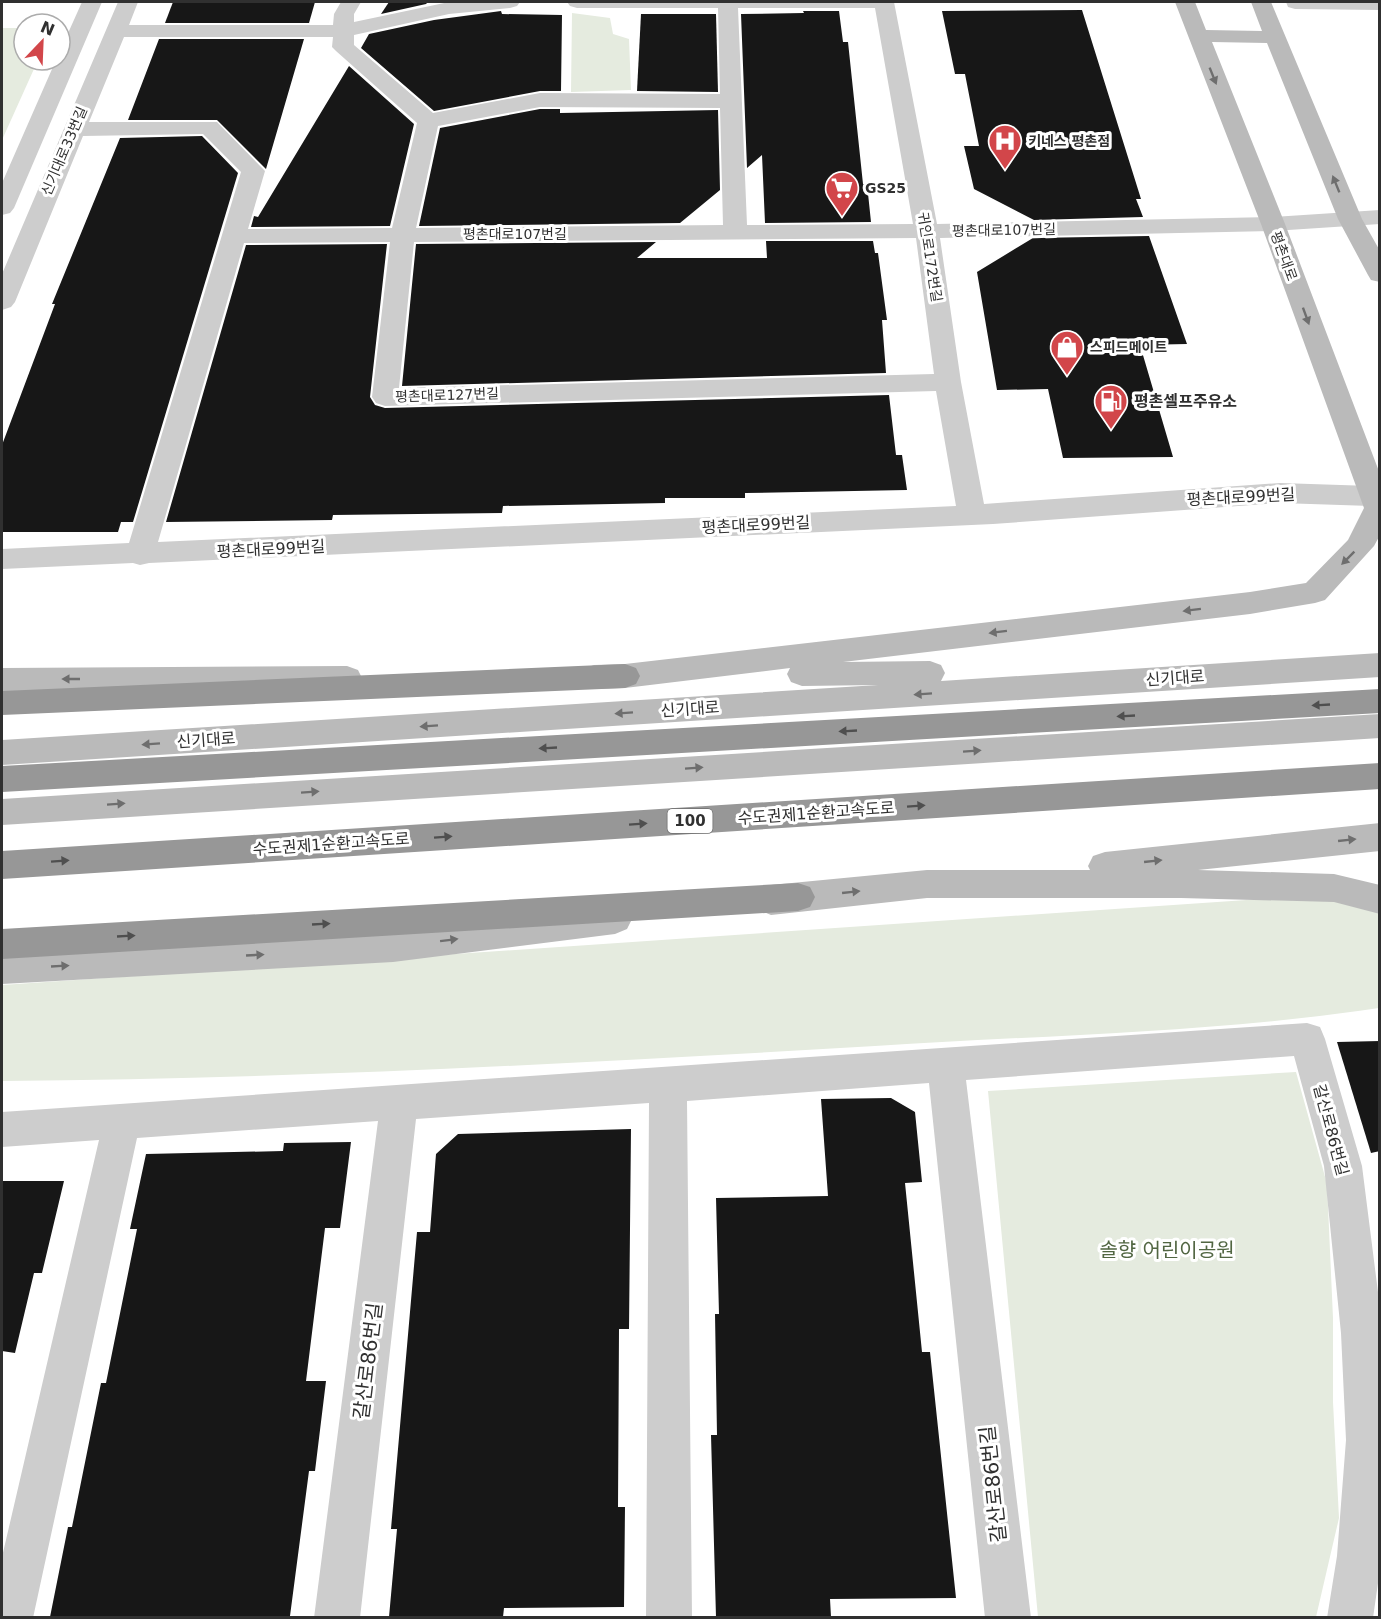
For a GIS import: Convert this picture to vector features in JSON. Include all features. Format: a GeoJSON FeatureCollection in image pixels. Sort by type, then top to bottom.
{"type":"FeatureCollection","features":[{"type":"Feature","properties":{"kind":"highway"},"geometry":{"type":"LineString","coordinates":[[2,704],[625,676]]}},
{"type":"Feature","properties":{"kind":"highway"},"geometry":{"type":"LineString","coordinates":[[2,779],[1380,701]]}},
{"type":"Feature","properties":{"kind":"highway","name":"수도권제1순환고속도로"},"geometry":{"type":"LineString","coordinates":[[2,865],[1380,776]]}},
{"type":"Feature","properties":{"kind":"highway"},"geometry":{"type":"LineString","coordinates":[[2,944],[798,897]]}},
{"type":"Feature","properties":{"kind":"street"},"geometry":{"type":"LineString","coordinates":[[2,208],[92,2]]}},
{"type":"Feature","properties":{"kind":"street","name":"신기대로33번길"},"geometry":{"type":"LineString","coordinates":[[2,302],[128,2]]}},
{"type":"Feature","properties":{"kind":"street"},"geometry":{"type":"LineString","coordinates":[[351,2],[344,14],[343,47],[428,121],[540,100],[731,101]]}},
{"type":"Feature","properties":{"kind":"street"},"geometry":{"type":"LineString","coordinates":[[116,31],[343,31],[449,8],[510,2]]}},
{"type":"Feature","properties":{"kind":"street"},"geometry":{"type":"LineString","coordinates":[[577,2],[884,2]]}},
{"type":"Feature","properties":{"kind":"street"},"geometry":{"type":"LineString","coordinates":[[728,2],[735,234]]}},
{"type":"Feature","properties":{"kind":"street","name":"귀인로172번길"},"geometry":{"type":"LineString","coordinates":[[884,2],[926,231],[948,382],[972,514]]}},
{"type":"Feature","properties":{"kind":"street","name":"평촌대로"},"geometry":{"type":"LineString","coordinates":[[1185,2],[1273,225],[1376,506]]}},
{"type":"Feature","properties":{"kind":"street"},"geometry":{"type":"LineString","coordinates":[[1261,2],[1350,219],[1380,275]]}},
{"type":"Feature","properties":{"kind":"street"},"geometry":{"type":"LineString","coordinates":[[1295,3],[1380,3]]}},
{"type":"Feature","properties":{"kind":"street"},"geometry":{"type":"LineString","coordinates":[[1197,36],[1276,37]]}},
{"type":"Feature","properties":{"kind":"street","name":"평촌대로127번길"},"geometry":{"type":"LineString","coordinates":[[428,121],[403,234],[385,397],[948,382]]}},
{"type":"Feature","properties":{"kind":"street"},"geometry":{"type":"LineString","coordinates":[[73,129],[209,127],[253,171],[236,236],[140,555]]}},
{"type":"Feature","properties":{"kind":"street","name":"평촌대로107번길"},"geometry":{"type":"LineString","coordinates":[[236,236],[926,231],[1273,225],[1380,218]]}},
{"type":"Feature","properties":{"kind":"street","name":"평촌대로99번길"},"geometry":{"type":"LineString","coordinates":[[2,559],[140,555],[972,514],[1280,493],[1376,506]]}},
{"type":"Feature","properties":{"kind":"street"},"geometry":{"type":"LineString","coordinates":[[625,676],[1250,603],[1314,592],[1360,546],[1376,506]]}},
{"type":"Feature","properties":{"kind":"street","name":"신기대로"},"geometry":{"type":"LineString","coordinates":[[2,753],[1380,665]]}},
{"type":"Feature","properties":{"kind":"street"},"geometry":{"type":"LineString","coordinates":[[2,680],[1328,668]]}},
{"type":"Feature","properties":{"kind":"street"},"geometry":{"type":"LineString","coordinates":[[2,812],[1380,726]]}},
{"type":"Feature","properties":{"kind":"street"},"geometry":{"type":"LineString","coordinates":[[2,969],[393,947],[798,897],[1380,837]]}},
{"type":"Feature","properties":{"kind":"street"},"geometry":{"type":"LineString","coordinates":[[927,884],[1181,884],[1334,888],[1380,900]]}},
{"type":"Feature","properties":{"kind":"street","name":"갈산로86번길"},"geometry":{"type":"LineString","coordinates":[[2,1129],[399,1104],[1307,1039],[1343,1166],[1362,1333],[1367,1440],[1359,1556],[1350,1617]]}},
{"type":"Feature","properties":{"kind":"street","name":"갈산로86번길"},"geometry":{"type":"LineString","coordinates":[[946,1064],[1008,1617]]}},
{"type":"Feature","properties":{"kind":"street"},"geometry":{"type":"LineString","coordinates":[[668,1085],[669,1617]]}},
{"type":"Feature","properties":{"kind":"street","name":"갈산로86번길"},"geometry":{"type":"LineString","coordinates":[[337,1617],[399,1104]]}},
{"type":"Feature","properties":{"kind":"street"},"geometry":{"type":"LineString","coordinates":[[10,1617],[122,1121]]}},
{"type":"Feature","properties":{"kind":"green space"},"geometry":{"type":"Polygon","coordinates":[[[572,13],[610,18],[613,34],[629,39],[631,90],[571,92],[572,13]]]}},
{"type":"Feature","properties":{"kind":"green space"},"geometry":{"type":"Polygon","coordinates":[[[2,28],[12,28],[12,72],[33,72],[2,140],[2,28]]]}},
{"type":"Feature","properties":{"kind":"green space"},"geometry":{"type":"Polygon","coordinates":[[[1349,893],[1379,906],[1379,1008],[1191,1028],[657,1058],[329,1074],[2,1081],[2,985],[1349,893]]]}},
{"type":"Feature","properties":{"kind":"green space","name":"솔향 어린이공원"},"geometry":{"type":"Polygon","coordinates":[[[1296,1072],[1327,1184],[1333,1318],[1333,1402],[1339,1518],[1316,1617],[1038,1617],[988,1091],[1296,1072]]]}},
{"type":"Feature","properties":{"kind":"building"},"geometry":{"type":"Polygon","coordinates":[[[173,2],[315,2],[309,23],[165,23],[173,2]]]}},
{"type":"Feature","properties":{"kind":"building"},"geometry":{"type":"Polygon","coordinates":[[[389,2],[428,2],[381,14],[389,2]]]}},
{"type":"Feature","properties":{"kind":"building"},"geometry":{"type":"Polygon","coordinates":[[[1082,10],[1141,199],[1136,199],[1143,217],[1034,220],[974,189],[964,146],[979,146],[965,74],[955,74],[942,11],[1082,10]]]}},
{"type":"Feature","properties":{"kind":"building"},"geometry":{"type":"Polygon","coordinates":[[[501,11],[502,14],[562,15],[561,91],[540,91],[434,111],[361,48],[369,34],[434,20],[501,11]]]}},
{"type":"Feature","properties":{"kind":"building"},"geometry":{"type":"Polygon","coordinates":[[[803,11],[839,11],[843,42],[848,42],[863,184],[867,184],[871,222],[765,223],[762,155],[747,168],[741,14],[804,13],[803,11]]]}},
{"type":"Feature","properties":{"kind":"building"},"geometry":{"type":"Polygon","coordinates":[[[641,14],[716,14],[718,92],[637,91],[641,14]]]}},
{"type":"Feature","properties":{"kind":"building"},"geometry":{"type":"Polygon","coordinates":[[[159,39],[304,39],[266,169],[217,120],[128,120],[159,39]]]}},
{"type":"Feature","properties":{"kind":"building"},"geometry":{"type":"Polygon","coordinates":[[[349,66],[414,124],[390,226],[251,227],[254,216],[258,217],[349,66]]]}},
{"type":"Feature","properties":{"kind":"building"},"geometry":{"type":"Polygon","coordinates":[[[540,109],[560,109],[560,113],[718,110],[720,190],[680,223],[419,226],[440,128],[540,109]]]}},
{"type":"Feature","properties":{"kind":"building"},"geometry":{"type":"Polygon","coordinates":[[[202,136],[238,173],[133,522],[121,522],[118,532],[2,532],[2,445],[55,304],[52,304],[120,138],[202,136]]]}},
{"type":"Feature","properties":{"kind":"building"},"geometry":{"type":"Polygon","coordinates":[[[1149,236],[1187,344],[1140,345],[1173,457],[1063,458],[1048,389],[997,390],[977,272],[1033,238],[1149,236]]]}},
{"type":"Feature","properties":{"kind":"building"},"geometry":{"type":"Polygon","coordinates":[[[766,241],[873,241],[875,253],[878,253],[887,320],[882,320],[886,373],[402,386],[416,244],[656,242],[637,258],[767,258],[766,241]]]}},
{"type":"Feature","properties":{"kind":"building"},"geometry":{"type":"Polygon","coordinates":[[[387,244],[370,397],[375,405],[385,408],[889,395],[896,455],[902,455],[907,490],[745,493],[745,498],[665,498],[665,503],[503,506],[502,513],[333,515],[332,520],[166,522],[246,245],[387,244]]]}},
{"type":"Feature","properties":{"kind":"building"},"geometry":{"type":"Polygon","coordinates":[[[1380,1041],[1380,1151],[1371,1153],[1337,1042],[1380,1041]]]}},
{"type":"Feature","properties":{"kind":"building"},"geometry":{"type":"Polygon","coordinates":[[[891,1098],[915,1112],[922,1182],[905,1183],[922,1352],[930,1352],[956,1598],[830,1599],[831,1617],[716,1617],[711,1435],[717,1435],[715,1314],[719,1314],[716,1198],[828,1196],[821,1099],[891,1098]]]}},
{"type":"Feature","properties":{"kind":"building"},"geometry":{"type":"Polygon","coordinates":[[[631,1129],[629,1329],[619,1329],[618,1507],[625,1507],[624,1607],[504,1608],[503,1617],[389,1617],[397,1529],[391,1529],[417,1232],[430,1232],[436,1154],[458,1134],[631,1129]]]}},
{"type":"Feature","properties":{"kind":"building"},"geometry":{"type":"Polygon","coordinates":[[[351,1142],[340,1228],[325,1228],[306,1381],[326,1381],[315,1471],[309,1471],[290,1616],[50,1617],[68,1527],[72,1527],[101,1383],[106,1383],[137,1229],[130,1229],[146,1154],[283,1151],[284,1143],[351,1142]]]}},
{"type":"Feature","properties":{"kind":"building"},"geometry":{"type":"Polygon","coordinates":[[[2,1181],[64,1181],[42,1273],[34,1273],[15,1353],[2,1351],[2,1181]]]}},
{"type":"Feature","properties":{"kind":"place","name":"키네스 평촌점"},"geometry":{"type":"Point","coordinates":[1005,170]}},
{"type":"Feature","properties":{"kind":"place","name":"GS25"},"geometry":{"type":"Point","coordinates":[842,217]}},
{"type":"Feature","properties":{"kind":"place","name":"스피드메이트"},"geometry":{"type":"Point","coordinates":[1067,376]}},
{"type":"Feature","properties":{"kind":"place","name":"평촌셀프주유소"},"geometry":{"type":"Point","coordinates":[1111,430]}}]}
